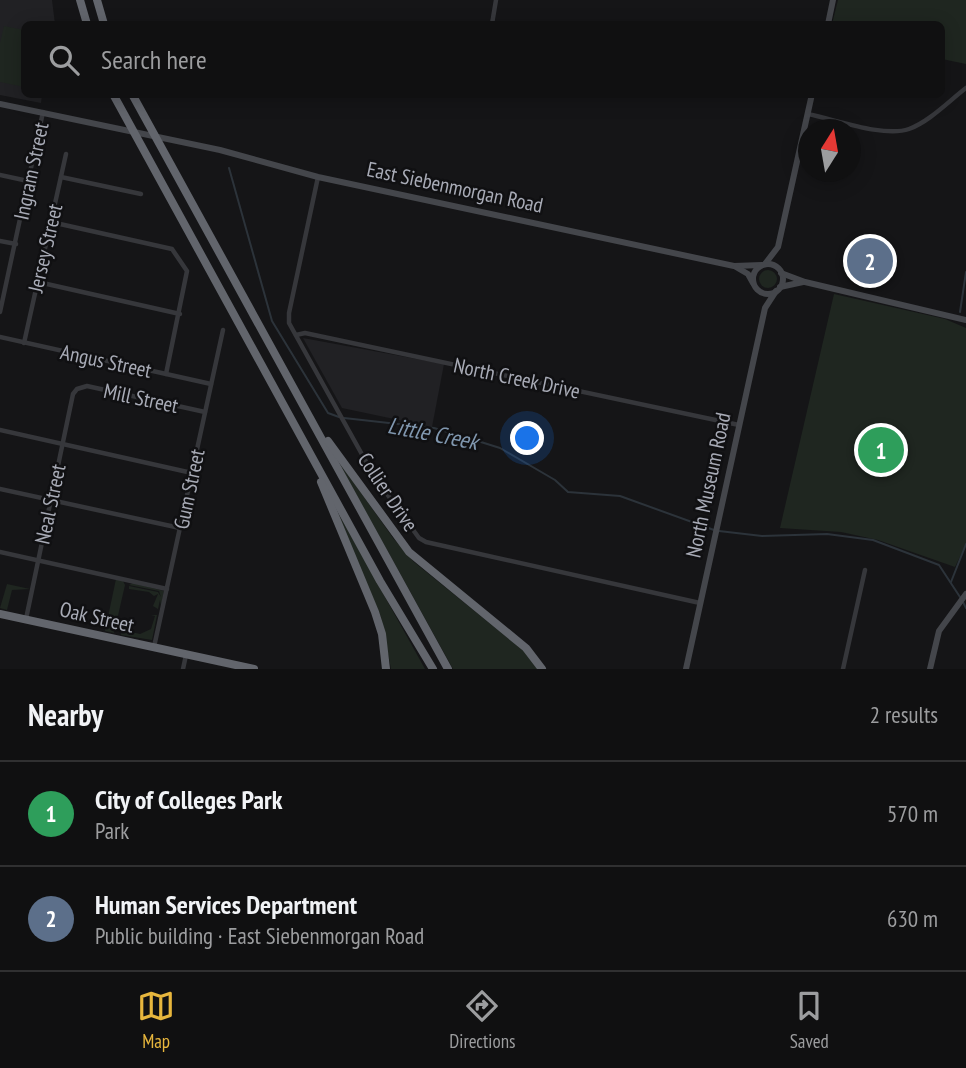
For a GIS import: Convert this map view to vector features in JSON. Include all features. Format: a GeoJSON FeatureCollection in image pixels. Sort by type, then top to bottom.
{"type":"FeatureCollection","features":[{"type":"Feature","properties":{"kind":"highway"},"geometry":{"type":"LineString","coordinates":[[80,0],[86,21]]}},
{"type":"Feature","properties":{"kind":"highway"},"geometry":{"type":"LineString","coordinates":[[97,0],[103,21]]}},
{"type":"Feature","properties":{"kind":"highway"},"geometry":{"type":"LineString","coordinates":[[115,98],[303,440],[433,669]]}},
{"type":"Feature","properties":{"kind":"highway"},"geometry":{"type":"LineString","coordinates":[[134,98],[448,669]]}},
{"type":"Feature","properties":{"kind":"highway"},"geometry":{"type":"LineString","coordinates":[[306,410],[406,549],[526,648],[542,669]]}},
{"type":"Feature","properties":{"kind":"highway"},"geometry":{"type":"LineString","coordinates":[[303,440],[375,612],[385,657],[383,669]]}},
{"type":"Feature","properties":{"kind":"highway","name":"Oak Street"},"geometry":{"type":"LineString","coordinates":[[0,614],[248,668]]}},
{"type":"Feature","properties":{"kind":"street"},"geometry":{"type":"LineString","coordinates":[[492,21],[496,0]]}},
{"type":"Feature","properties":{"kind":"street"},"geometry":{"type":"LineString","coordinates":[[829,21],[833,0]]}},
{"type":"Feature","properties":{"kind":"street"},"geometry":{"type":"LineString","coordinates":[[808,114],[884,131],[901,131],[919,124],[966,88]]}},
{"type":"Feature","properties":{"kind":"street"},"geometry":{"type":"LineString","coordinates":[[778,289],[781,272],[778,247],[811,98]]}},
{"type":"Feature","properties":{"kind":"street","name":"East Siebenmorgan Road"},"geometry":{"type":"LineString","coordinates":[[0,104],[170,138],[318,177],[734,266],[764,265]]}},
{"type":"Feature","properties":{"kind":"street","name":"Ingram Street"},"geometry":{"type":"LineString","coordinates":[[0,312],[43,112]]}},
{"type":"Feature","properties":{"kind":"street","name":"Jersey Street"},"geometry":{"type":"LineString","coordinates":[[24,343],[66,154]]}},
{"type":"Feature","properties":{"kind":"street"},"geometry":{"type":"LineString","coordinates":[[0,175],[28,181]]}},
{"type":"Feature","properties":{"kind":"street"},"geometry":{"type":"LineString","coordinates":[[61,177],[141,194]]}},
{"type":"Feature","properties":{"kind":"street","name":"Collier Drive"},"geometry":{"type":"LineString","coordinates":[[318,177],[289,323],[374,476],[422,541],[700,603]]}},
{"type":"Feature","properties":{"kind":"street"},"geometry":{"type":"LineString","coordinates":[[51,222],[172,249],[187,271],[166,374]]}},
{"type":"Feature","properties":{"kind":"street"},"geometry":{"type":"LineString","coordinates":[[0,241],[16,244]]}},
{"type":"Feature","properties":{"kind":"street"},"geometry":{"type":"LineString","coordinates":[[778,247],[753,275],[754,284],[761,292],[805,282]]}},
{"type":"Feature","properties":{"kind":"street"},"geometry":{"type":"LineString","coordinates":[[764,265],[774,265],[781,272],[805,282],[966,320]]}},
{"type":"Feature","properties":{"kind":"street","name":"East Siebenmorgan Road"},"geometry":{"type":"LineString","coordinates":[[734,266],[748,274],[754,284]]}},
{"type":"Feature","properties":{"kind":"street"},"geometry":{"type":"LineString","coordinates":[[38,282],[180,314]]}},
{"type":"Feature","properties":{"kind":"street","name":"North Museum Road"},"geometry":{"type":"LineString","coordinates":[[686,669],[765,308],[778,289]]}},
{"type":"Feature","properties":{"kind":"street","name":"North Museum Road"},"geometry":{"type":"LineString","coordinates":[[761,292],[765,308]]}},
{"type":"Feature","properties":{"kind":"street","name":"Gum Street"},"geometry":{"type":"LineString","coordinates":[[154,648],[223,330]]}},
{"type":"Feature","properties":{"kind":"street","name":"North Creek Drive"},"geometry":{"type":"LineString","coordinates":[[296,335],[305,333],[739,425]]}},
{"type":"Feature","properties":{"kind":"street","name":"Angus Street"},"geometry":{"type":"LineString","coordinates":[[0,337],[211,384]]}},
{"type":"Feature","properties":{"kind":"street","name":"Mill Street"},"geometry":{"type":"LineString","coordinates":[[77,389],[87,386],[205,412]]}},
{"type":"Feature","properties":{"kind":"street","name":"Neal Street"},"geometry":{"type":"LineString","coordinates":[[26,620],[77,389]]}},
{"type":"Feature","properties":{"kind":"street"},"geometry":{"type":"LineString","coordinates":[[0,430],[192,473]]}},
{"type":"Feature","properties":{"kind":"street"},"geometry":{"type":"LineString","coordinates":[[0,489],[180,528]]}},
{"type":"Feature","properties":{"kind":"street"},"geometry":{"type":"LineString","coordinates":[[0,552],[167,589]]}},
{"type":"Feature","properties":{"kind":"street"},"geometry":{"type":"LineString","coordinates":[[843,669],[865,569]]}},
{"type":"Feature","properties":{"kind":"street"},"geometry":{"type":"LineString","coordinates":[[930,669],[939,631],[966,594]]}},
{"type":"Feature","properties":{"kind":"street"},"geometry":{"type":"LineString","coordinates":[[183,669],[186,655]]}},
{"type":"Feature","properties":{"kind":"shaded area"},"geometry":{"type":"Polygon","coordinates":[[[0,0],[52,0],[55,21],[21,21],[21,98],[42,98],[41,103],[0,95],[0,0]]]}},
{"type":"Feature","properties":{"kind":"shaded area"},"geometry":{"type":"Polygon","coordinates":[[[838,0],[966,0],[966,64],[945,60],[945,21],[833,21],[838,0]]]}},
{"type":"Feature","properties":{"kind":"shaded area"},"geometry":{"type":"Polygon","coordinates":[[[4,26],[21,29],[21,86],[0,82],[0,43],[4,26]]]}},
{"type":"Feature","properties":{"kind":"shaded area"},"geometry":{"type":"Polygon","coordinates":[[[764,270],[772,270],[777,279],[775,286],[764,288],[759,283],[759,275],[764,270]]]}},
{"type":"Feature","properties":{"kind":"shaded area"},"geometry":{"type":"Polygon","coordinates":[[[834,294],[945,319],[966,328],[966,544],[955,567],[878,540],[841,532],[780,528],[834,294]]]}},
{"type":"Feature","properties":{"kind":"shaded area"},"geometry":{"type":"Polygon","coordinates":[[[303,338],[444,364],[432,427],[342,408],[303,338]]]}},
{"type":"Feature","properties":{"kind":"shaded area"},"geometry":{"type":"Polygon","coordinates":[[[335,456],[393,538],[414,562],[524,651],[539,669],[453,669],[335,456]]]}},
{"type":"Feature","properties":{"kind":"shaded area"},"geometry":{"type":"Polygon","coordinates":[[[331,500],[425,669],[391,669],[381,617],[331,500]]]}},
{"type":"Feature","properties":{"kind":"shaded area"},"geometry":{"type":"Polygon","coordinates":[[[116,579],[123,581],[125,585],[114,633],[105,631],[116,579]]]}},
{"type":"Feature","properties":{"kind":"shaded area"},"geometry":{"type":"Polygon","coordinates":[[[133,583],[164,591],[161,607],[160,600],[158,609],[153,606],[158,594],[154,596],[149,592],[129,589],[129,586],[158,592],[161,597],[159,591],[129,585],[133,583]]]}},
{"type":"Feature","properties":{"kind":"shaded area"},"geometry":{"type":"Polygon","coordinates":[[[7,584],[30,589],[12,590],[7,610],[0,608],[7,584]]]}},
{"type":"Feature","properties":{"kind":"shaded area"},"geometry":{"type":"Polygon","coordinates":[[[151,615],[157,615],[152,640],[121,635],[122,630],[140,634],[151,629],[155,616],[151,615]]]}},
{"type":"Feature","properties":{"kind":"waterway","name":"Little Creek"},"geometry":{"type":"LineString","coordinates":[[229,168],[272,321],[328,413],[339,417]]}},
{"type":"Feature","properties":{"kind":"waterway"},"geometry":{"type":"LineString","coordinates":[[960,312],[966,272]]}},
{"type":"Feature","properties":{"kind":"waterway","name":"Little Creek"},"geometry":{"type":"LineString","coordinates":[[344,418],[434,428],[465,437],[500,448],[555,480],[568,492],[620,496],[714,530]]}},
{"type":"Feature","properties":{"kind":"waterway","name":"Little Creek"},"geometry":{"type":"LineString","coordinates":[[719,531],[762,536],[827,534],[873,540],[939,565],[960,597]]}},
{"type":"Feature","properties":{"kind":"waterway"},"geometry":{"type":"LineString","coordinates":[[951,582],[966,544]]}},
{"type":"Feature","properties":{"kind":"waterway","name":"Little Creek"},"geometry":{"type":"LineString","coordinates":[[963,602],[966,608]]}},
{"type":"Feature","properties":{"kind":"place","name":"Human Services Department"},"geometry":{"type":"Point","coordinates":[870,261]}},
{"type":"Feature","properties":{"kind":"place","name":"City of Colleges Park"},"geometry":{"type":"Point","coordinates":[881,450]}}]}
